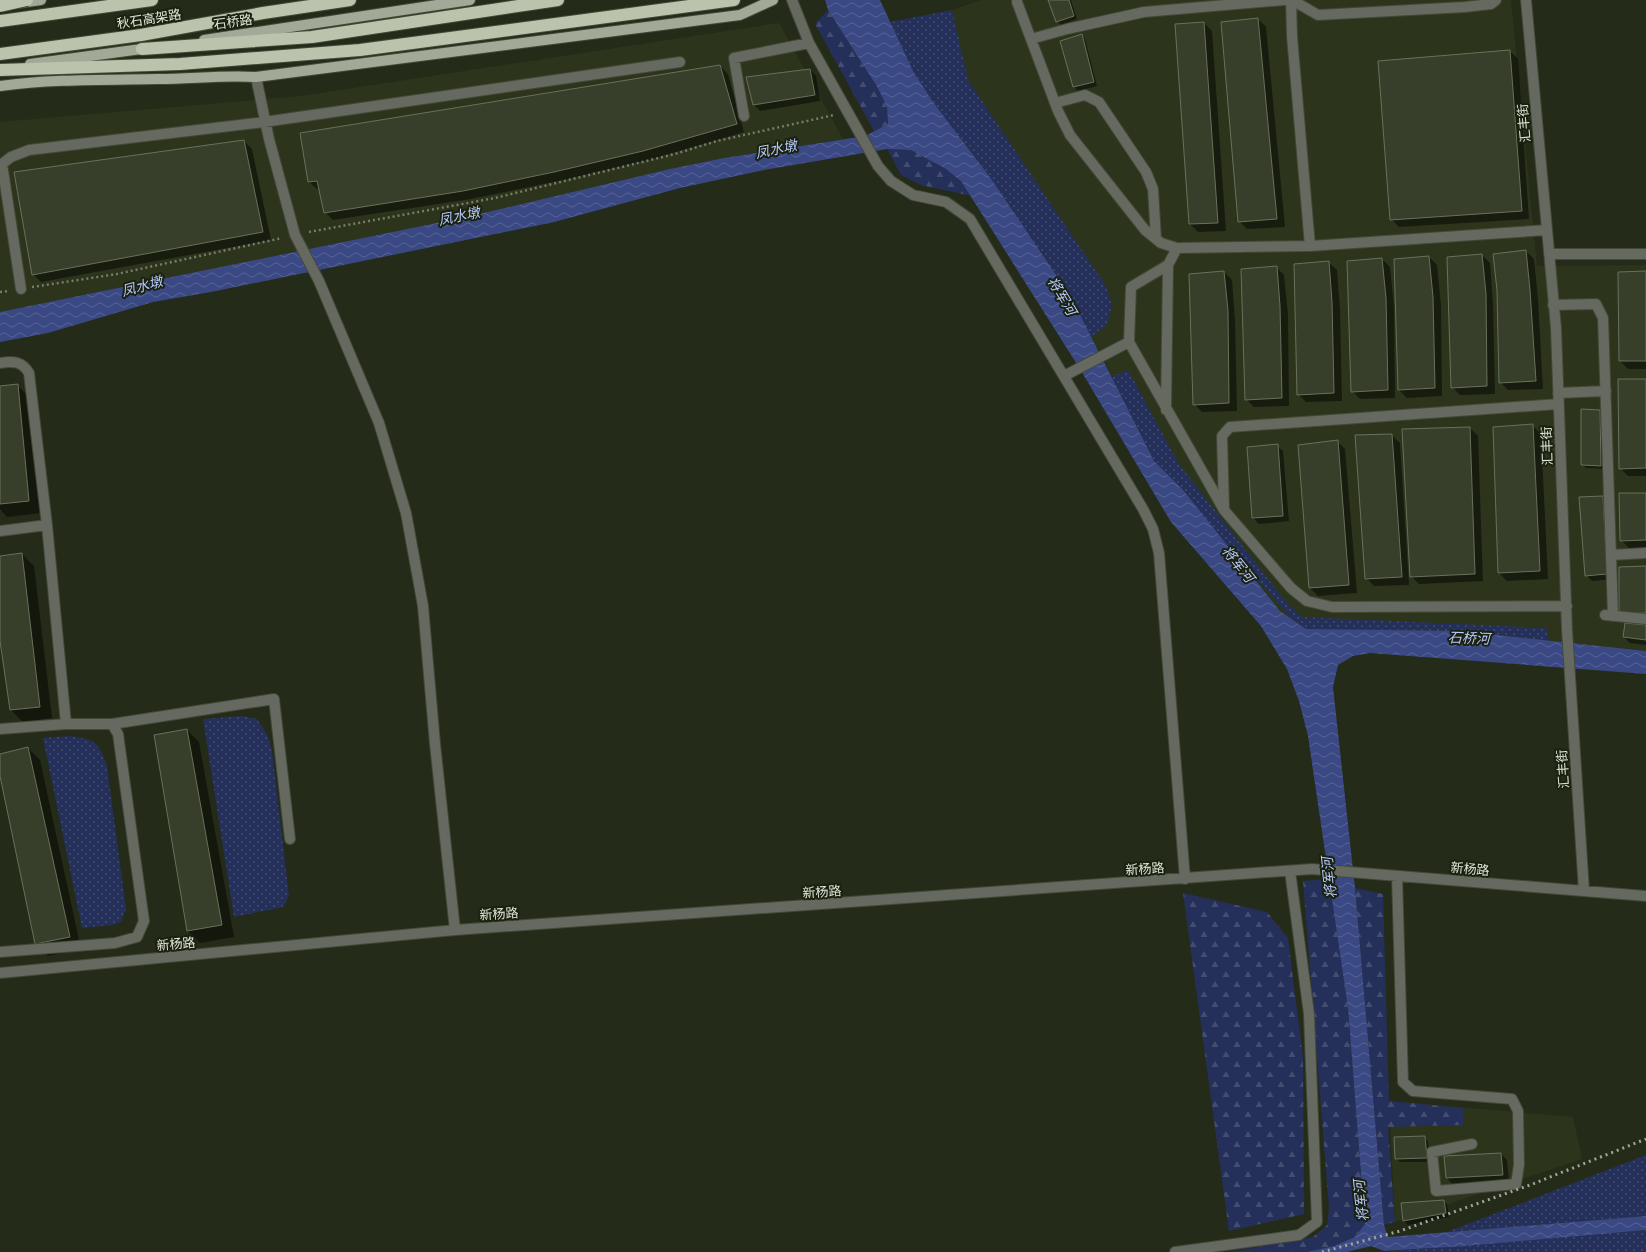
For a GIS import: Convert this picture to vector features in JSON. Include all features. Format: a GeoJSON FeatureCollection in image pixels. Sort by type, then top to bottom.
{"type":"FeatureCollection","features":[{"type":"Feature","properties":{"kind":"highway"},"geometry":{"type":"LineString","coordinates":[[0,6],[27,0]]}},
{"type":"Feature","properties":{"kind":"highway","name":"秋石高架路"},"geometry":{"type":"LineString","coordinates":[[0,21],[152,0]]}},
{"type":"Feature","properties":{"kind":"highway","name":"秋石高架路"},"geometry":{"type":"LineString","coordinates":[[0,54],[141,35],[263,13],[350,0]]}},
{"type":"Feature","properties":{"kind":"highway"},"geometry":{"type":"LineString","coordinates":[[142,49],[312,37],[558,0]]}},
{"type":"Feature","properties":{"kind":"highway"},"geometry":{"type":"LineString","coordinates":[[0,70],[180,64],[360,50],[734,0]]}},
{"type":"Feature","properties":{"kind":"main road"},"geometry":{"type":"LineString","coordinates":[[0,6],[41,0]]}},
{"type":"Feature","properties":{"kind":"main road","name":"石桥路"},"geometry":{"type":"LineString","coordinates":[[0,70],[470,0]]}},
{"type":"Feature","properties":{"kind":"main road"},"geometry":{"type":"LineString","coordinates":[[0,86],[30,82],[186,79],[240,76],[256,77],[740,15],[773,0]]}},
{"type":"Feature","properties":{"kind":"street"},"geometry":{"type":"LineString","coordinates":[[792,0],[809,43],[878,166],[891,181],[913,195],[946,202],[970,219],[1143,509],[1153,529],[1159,552],[1185,879]]}},
{"type":"Feature","properties":{"kind":"street"},"geometry":{"type":"LineString","coordinates":[[1031,39],[1067,29],[1144,12],[1284,0]]}},
{"type":"Feature","properties":{"kind":"street"},"geometry":{"type":"LineString","coordinates":[[1310,246],[1292,36],[1292,0],[1318,15],[1465,7],[1491,4],[1496,0]]}},
{"type":"Feature","properties":{"kind":"street","name":"汇丰街"},"geometry":{"type":"LineString","coordinates":[[1526,0],[1553,305],[1558,393],[1567,630],[1584,891]]}},
{"type":"Feature","properties":{"kind":"street"},"geometry":{"type":"LineString","coordinates":[[1017,2],[1055,103],[1070,135],[1145,230],[1161,243],[1177,248],[1310,246],[1547,230]]}},
{"type":"Feature","properties":{"kind":"street"},"geometry":{"type":"LineString","coordinates":[[744,116],[734,58],[809,43]]}},
{"type":"Feature","properties":{"kind":"street"},"geometry":{"type":"LineString","coordinates":[[21,289],[2,164],[11,157],[29,150],[264,122],[680,62]]}},
{"type":"Feature","properties":{"kind":"street"},"geometry":{"type":"LineString","coordinates":[[256,77],[264,122],[295,235],[319,281],[379,424],[406,513],[423,606],[435,744],[455,930]]}},
{"type":"Feature","properties":{"kind":"street"},"geometry":{"type":"LineString","coordinates":[[1055,103],[1085,96],[1099,102],[1146,172],[1153,189],[1156,239]]}},
{"type":"Feature","properties":{"kind":"street"},"geometry":{"type":"LineString","coordinates":[[1166,410],[1168,265],[1177,248]]}},
{"type":"Feature","properties":{"kind":"street"},"geometry":{"type":"LineString","coordinates":[[1549,254],[1646,254]]}},
{"type":"Feature","properties":{"kind":"street"},"geometry":{"type":"LineString","coordinates":[[1168,265],[1131,287],[1128,342],[1224,510],[1291,588],[1308,601],[1332,607],[1567,606]]}},
{"type":"Feature","properties":{"kind":"street"},"geometry":{"type":"LineString","coordinates":[[1553,305],[1596,304],[1603,318],[1611,555],[1609,616],[1646,619]]}},
{"type":"Feature","properties":{"kind":"street"},"geometry":{"type":"LineString","coordinates":[[1064,376],[1128,342]]}},
{"type":"Feature","properties":{"kind":"street"},"geometry":{"type":"LineString","coordinates":[[0,363],[14,361],[25,366],[30,373],[47,525],[66,724]]}},
{"type":"Feature","properties":{"kind":"street"},"geometry":{"type":"LineString","coordinates":[[1558,393],[1606,392]]}},
{"type":"Feature","properties":{"kind":"street"},"geometry":{"type":"LineString","coordinates":[[1224,510],[1222,436],[1230,427],[1558,404]]}},
{"type":"Feature","properties":{"kind":"street"},"geometry":{"type":"LineString","coordinates":[[0,531],[47,525]]}},
{"type":"Feature","properties":{"kind":"street"},"geometry":{"type":"LineString","coordinates":[[1611,555],[1646,553]]}},
{"type":"Feature","properties":{"kind":"street"},"geometry":{"type":"LineString","coordinates":[[0,729],[66,724],[112,724],[274,699],[290,839]]}},
{"type":"Feature","properties":{"kind":"street"},"geometry":{"type":"LineString","coordinates":[[0,952],[116,943],[137,937],[144,921],[118,734],[112,724]]}},
{"type":"Feature","properties":{"kind":"street","name":"新杨路"},"geometry":{"type":"LineString","coordinates":[[0,973],[455,930],[1290,871],[1324,870],[1646,896]]}},
{"type":"Feature","properties":{"kind":"street"},"geometry":{"type":"LineString","coordinates":[[1175,1252],[1299,1234],[1317,1222],[1309,1014],[1290,871]]}},
{"type":"Feature","properties":{"kind":"street"},"geometry":{"type":"LineString","coordinates":[[1397,876],[1403,1082],[1413,1091],[1512,1100],[1518,1111],[1519,1166],[1516,1184],[1436,1191],[1432,1152],[1472,1144]]}},
{"type":"Feature","properties":{"kind":"path"},"geometry":{"type":"LineString","coordinates":[[0,292],[117,274],[295,235],[495,198],[675,154],[717,141],[849,115]]}},
{"type":"Feature","properties":{"kind":"shaded area"},"geometry":{"type":"Polygon","coordinates":[[[982,0],[1511,0],[1537,266],[1646,265],[1646,651],[1306,629],[1280,611],[1183,490],[1141,433],[1071,297],[890,22],[952,10],[982,0]]]}},
{"type":"Feature","properties":{"kind":"shaded area"},"geometry":{"type":"Polygon","coordinates":[[[779,23],[843,139],[724,158],[670,169],[471,216],[0,312],[0,122],[301,96],[779,23]]]}},
{"type":"Feature","properties":{"kind":"shaded area"},"geometry":{"type":"Polygon","coordinates":[[[1389,1101],[1573,1117],[1582,1159],[1395,1222],[1389,1101]]]}},
{"type":"Feature","properties":{"kind":"green space"},"geometry":{"type":"Polygon","coordinates":[[[828,10],[876,85],[887,106],[888,124],[874,131],[815,24],[828,10]]]}},
{"type":"Feature","properties":{"kind":"green space"},"geometry":{"type":"Polygon","coordinates":[[[952,10],[968,80],[1106,286],[1112,305],[1107,325],[1091,337],[1071,297],[992,180],[933,102],[913,71],[890,22],[952,10]]]}},
{"type":"Feature","properties":{"kind":"green space"},"geometry":{"type":"Polygon","coordinates":[[[887,149],[911,150],[946,169],[961,180],[972,196],[921,185],[901,175],[887,149]]]}},
{"type":"Feature","properties":{"kind":"green space"},"geometry":{"type":"Polygon","coordinates":[[[1128,370],[1179,464],[1286,602],[1302,617],[1546,628],[1549,641],[1459,631],[1306,629],[1292,619],[1154,461],[1111,377],[1128,370]]]}},
{"type":"Feature","properties":{"kind":"green space"},"geometry":{"type":"Polygon","coordinates":[[[242,716],[257,719],[268,736],[272,751],[289,896],[283,907],[234,917],[203,719],[242,716]]]}},
{"type":"Feature","properties":{"kind":"green space"},"geometry":{"type":"Polygon","coordinates":[[[70,736],[95,743],[101,751],[107,766],[126,909],[121,922],[112,925],[82,928],[43,738],[70,736]]]}},
{"type":"Feature","properties":{"kind":"green space"},"geometry":{"type":"Polygon","coordinates":[[[1329,879],[1348,1008],[1365,1225],[1355,1237],[1334,1246],[1307,1252],[1230,1252],[1313,1237],[1327,1225],[1329,1208],[1303,881],[1329,879]]]}},
{"type":"Feature","properties":{"kind":"green space"},"geometry":{"type":"Polygon","coordinates":[[[1355,888],[1383,894],[1389,1101],[1463,1108],[1463,1125],[1388,1127],[1395,1222],[1384,1225],[1355,888]]]}},
{"type":"Feature","properties":{"kind":"green space"},"geometry":{"type":"Polygon","coordinates":[[[1183,893],[1267,912],[1288,938],[1303,1058],[1304,1214],[1229,1231],[1183,893]]]}},
{"type":"Feature","properties":{"kind":"green space"},"geometry":{"type":"Polygon","coordinates":[[[1646,1155],[1646,1216],[1447,1232],[1646,1155]]]}},
{"type":"Feature","properties":{"kind":"green space"},"geometry":{"type":"Polygon","coordinates":[[[1646,1230],[1646,1252],[1382,1252],[1646,1230]]]}},
{"type":"Feature","properties":{"kind":"water"},"geometry":{"type":"Polygon","coordinates":[[[825,0],[880,0],[913,71],[933,102],[992,180],[1071,297],[1154,461],[1183,490],[1280,611],[1306,629],[1459,631],[1646,651],[1646,674],[1370,653],[1353,656],[1338,665],[1333,687],[1355,888],[1384,1225],[1388,1237],[1646,1216],[1646,1230],[1464,1246],[1384,1251],[1371,1246],[1347,1252],[1307,1252],[1334,1246],[1355,1237],[1365,1224],[1348,1008],[1308,736],[1299,701],[1287,669],[1261,626],[1171,522],[1080,369],[961,181],[946,169],[911,150],[887,149],[764,170],[680,188],[554,222],[211,292],[153,302],[48,333],[0,342],[0,312],[471,216],[670,169],[724,158],[865,136],[888,124],[887,106],[876,85],[828,10],[825,0]]]}},
{"type":"Feature","properties":{"kind":"building"},"geometry":{"type":"Polygon","coordinates":[[[1048,0],[1069,0],[1074,16],[1056,22],[1048,0]]]}},
{"type":"Feature","properties":{"kind":"building"},"geometry":{"type":"Polygon","coordinates":[[[1258,18],[1277,219],[1238,222],[1221,22],[1258,18]]]}},
{"type":"Feature","properties":{"kind":"building"},"geometry":{"type":"Polygon","coordinates":[[[1204,22],[1218,223],[1189,224],[1175,24],[1204,22]]]}},
{"type":"Feature","properties":{"kind":"building"},"geometry":{"type":"Polygon","coordinates":[[[1082,34],[1094,82],[1073,87],[1060,41],[1082,34]]]}},
{"type":"Feature","properties":{"kind":"building"},"geometry":{"type":"Polygon","coordinates":[[[1510,50],[1522,211],[1390,220],[1378,61],[1510,50]]]}},
{"type":"Feature","properties":{"kind":"building"},"geometry":{"type":"Polygon","coordinates":[[[720,65],[737,124],[643,151],[463,191],[324,213],[317,181],[308,182],[300,133],[720,65]]]}},
{"type":"Feature","properties":{"kind":"building"},"geometry":{"type":"Polygon","coordinates":[[[810,69],[815,95],[753,105],[746,77],[810,69]]]}},
{"type":"Feature","properties":{"kind":"building"},"geometry":{"type":"Polygon","coordinates":[[[244,140],[263,232],[32,275],[14,172],[244,140]]]}},
{"type":"Feature","properties":{"kind":"building"},"geometry":{"type":"Polygon","coordinates":[[[1526,250],[1536,381],[1499,383],[1497,290],[1493,254],[1526,250]]]}},
{"type":"Feature","properties":{"kind":"building"},"geometry":{"type":"Polygon","coordinates":[[[1482,254],[1486,294],[1487,386],[1451,388],[1447,257],[1482,254]]]}},
{"type":"Feature","properties":{"kind":"building"},"geometry":{"type":"Polygon","coordinates":[[[1429,256],[1433,297],[1435,388],[1398,390],[1394,259],[1429,256]]]}},
{"type":"Feature","properties":{"kind":"building"},"geometry":{"type":"Polygon","coordinates":[[[1382,258],[1386,298],[1388,390],[1351,392],[1347,261],[1382,258]]]}},
{"type":"Feature","properties":{"kind":"building"},"geometry":{"type":"Polygon","coordinates":[[[1329,261],[1332,302],[1334,393],[1297,395],[1294,264],[1329,261]]]}},
{"type":"Feature","properties":{"kind":"building"},"geometry":{"type":"Polygon","coordinates":[[[1277,266],[1280,306],[1282,398],[1245,400],[1241,269],[1277,266]]]}},
{"type":"Feature","properties":{"kind":"building"},"geometry":{"type":"Polygon","coordinates":[[[1224,271],[1228,311],[1229,403],[1193,405],[1189,274],[1224,271]]]}},
{"type":"Feature","properties":{"kind":"building"},"geometry":{"type":"Polygon","coordinates":[[[1646,271],[1646,361],[1619,361],[1618,272],[1646,271]]]}},
{"type":"Feature","properties":{"kind":"building"},"geometry":{"type":"Polygon","coordinates":[[[1618,379],[1646,379],[1646,468],[1619,469],[1618,379]]]}},
{"type":"Feature","properties":{"kind":"building"},"geometry":{"type":"Polygon","coordinates":[[[18,384],[29,501],[0,504],[0,386],[18,384]]]}},
{"type":"Feature","properties":{"kind":"building"},"geometry":{"type":"Polygon","coordinates":[[[1581,409],[1600,410],[1601,466],[1581,465],[1581,409]]]}},
{"type":"Feature","properties":{"kind":"building"},"geometry":{"type":"Polygon","coordinates":[[[1533,424],[1540,571],[1498,573],[1493,427],[1533,424]]]}},
{"type":"Feature","properties":{"kind":"building"},"geometry":{"type":"Polygon","coordinates":[[[1470,427],[1475,574],[1410,577],[1402,429],[1470,427]]]}},
{"type":"Feature","properties":{"kind":"building"},"geometry":{"type":"Polygon","coordinates":[[[1392,434],[1402,577],[1365,579],[1355,435],[1392,434]]]}},
{"type":"Feature","properties":{"kind":"building"},"geometry":{"type":"Polygon","coordinates":[[[1338,440],[1349,585],[1309,588],[1298,445],[1338,440]]]}},
{"type":"Feature","properties":{"kind":"building"},"geometry":{"type":"Polygon","coordinates":[[[1278,444],[1283,516],[1252,518],[1247,447],[1278,444]]]}},
{"type":"Feature","properties":{"kind":"building"},"geometry":{"type":"Polygon","coordinates":[[[1619,493],[1646,493],[1646,540],[1620,541],[1619,493]]]}},
{"type":"Feature","properties":{"kind":"building"},"geometry":{"type":"Polygon","coordinates":[[[1603,496],[1607,574],[1585,576],[1579,497],[1603,496]]]}},
{"type":"Feature","properties":{"kind":"building"},"geometry":{"type":"Polygon","coordinates":[[[22,553],[40,707],[10,710],[0,641],[0,556],[22,553]]]}},
{"type":"Feature","properties":{"kind":"building"},"geometry":{"type":"Polygon","coordinates":[[[1646,566],[1646,613],[1619,614],[1619,567],[1646,566]]]}},
{"type":"Feature","properties":{"kind":"building"},"geometry":{"type":"Polygon","coordinates":[[[1625,623],[1646,625],[1646,640],[1623,637],[1625,623]]]}},
{"type":"Feature","properties":{"kind":"building"},"geometry":{"type":"Polygon","coordinates":[[[187,729],[222,925],[187,931],[154,735],[187,729]]]}},
{"type":"Feature","properties":{"kind":"building"},"geometry":{"type":"Polygon","coordinates":[[[28,747],[70,937],[35,944],[0,776],[0,754],[28,747]]]}},
{"type":"Feature","properties":{"kind":"building"},"geometry":{"type":"Polygon","coordinates":[[[1425,1136],[1427,1158],[1395,1159],[1394,1137],[1425,1136]]]}},
{"type":"Feature","properties":{"kind":"building"},"geometry":{"type":"Polygon","coordinates":[[[1501,1153],[1503,1175],[1446,1178],[1444,1156],[1501,1153]]]}},
{"type":"Feature","properties":{"kind":"building"},"geometry":{"type":"Polygon","coordinates":[[[1444,1200],[1446,1213],[1403,1221],[1401,1203],[1444,1200]]]}},
{"type":"Feature","properties":{"kind":"railway"},"geometry":{"type":"LineString","coordinates":[[1322,1252],[1400,1231],[1530,1185],[1646,1139]]}},
{"type":"Feature","properties":{"kind":"water label","name":"凤水墩"},"geometry":{"type":"Point","coordinates":[776,149]}},
{"type":"Feature","properties":{"kind":"water label","name":"凤水墩"},"geometry":{"type":"Point","coordinates":[459,216]}},
{"type":"Feature","properties":{"kind":"water label","name":"凤水墩"},"geometry":{"type":"Point","coordinates":[142,286]}},
{"type":"Feature","properties":{"kind":"water label","name":"将军河"},"geometry":{"type":"Point","coordinates":[1062,296]}},
{"type":"Feature","properties":{"kind":"water label","name":"将军河"},"geometry":{"type":"Point","coordinates":[1238,564]}},
{"type":"Feature","properties":{"kind":"water label","name":"石桥河"},"geometry":{"type":"Point","coordinates":[1469,638]}},
{"type":"Feature","properties":{"kind":"water label","name":"将军河"},"geometry":{"type":"Point","coordinates":[1329,878]}},
{"type":"Feature","properties":{"kind":"water label","name":"将军河"},"geometry":{"type":"Point","coordinates":[1361,1201]}}]}
